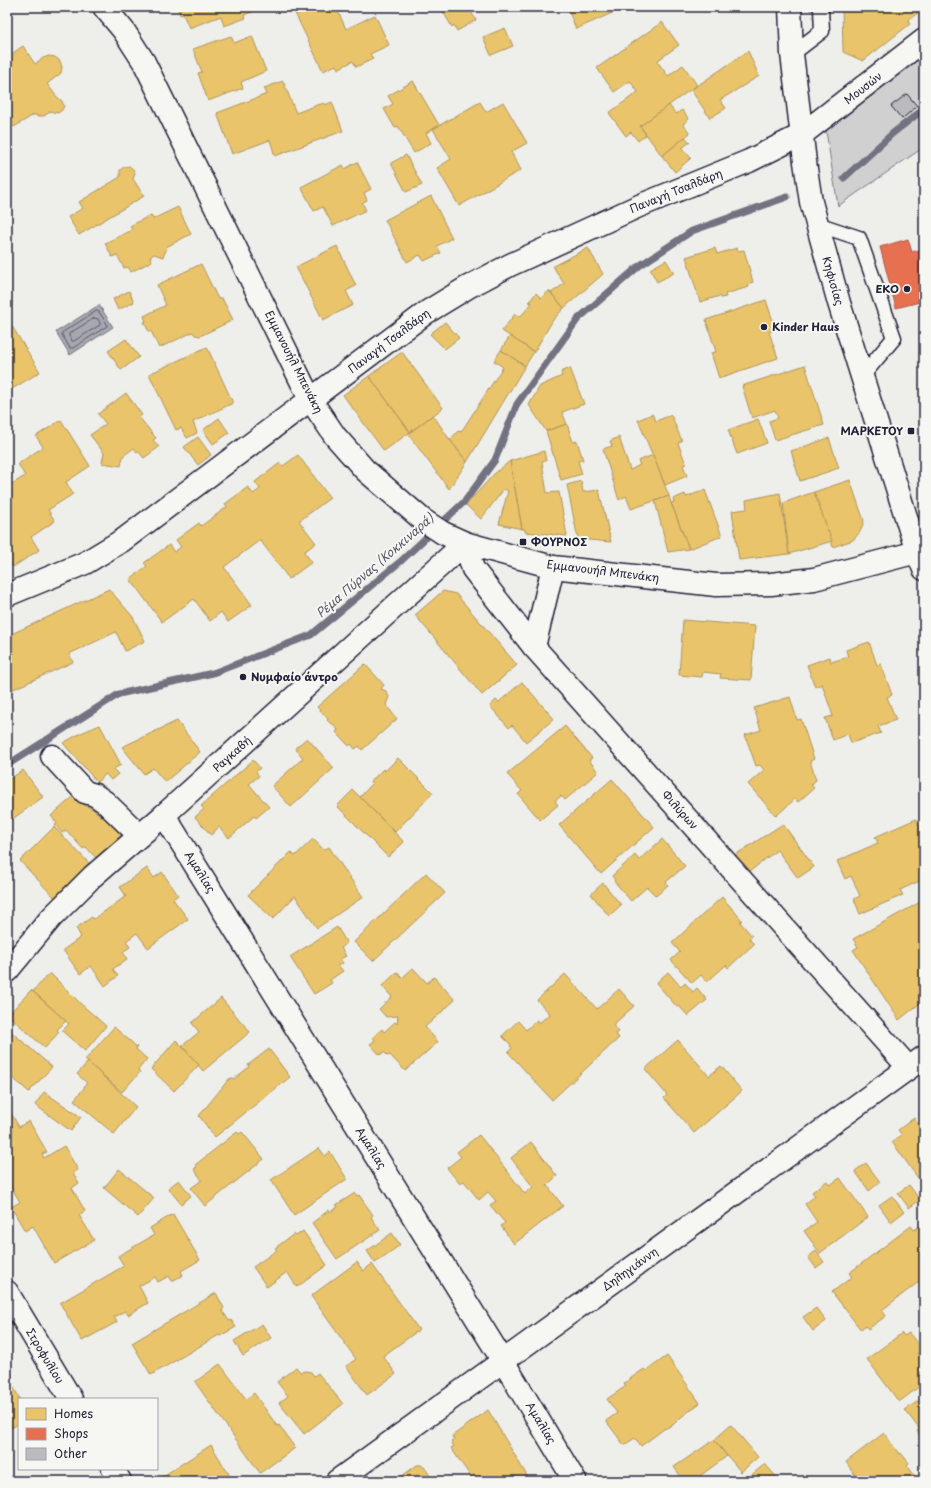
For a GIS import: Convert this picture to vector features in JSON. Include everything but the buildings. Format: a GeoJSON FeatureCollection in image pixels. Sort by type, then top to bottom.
{"type":"FeatureCollection","features":[{"type":"Feature","properties":{"kind":"street","name":"Εμμανουήλ Μπενάκη"},"geometry":{"type":"LineString","coordinates":[[104,7],[124,31],[144,62],[310,399],[335,436],[365,470],[423,520],[443,533],[465,543],[554,567],[716,585],[771,584],[814,579],[921,561]]}},
{"type":"Feature","properties":{"kind":"street","name":"Κηφισίας"},"geometry":{"type":"LineString","coordinates":[[790,7],[792,54],[801,135],[811,202],[839,303],[921,561]]}},
{"type":"Feature","properties":{"kind":"street","name":"Μουσών"},"geometry":{"type":"LineString","coordinates":[[801,135],[924,40]]}},
{"type":"Feature","properties":{"kind":"street","name":"Παναγή Τσαλδάρη"},"geometry":{"type":"LineString","coordinates":[[7,595],[85,563],[123,540],[427,312],[468,287],[510,265],[625,212],[749,161],[801,135]]}},
{"type":"Feature","properties":{"kind":"street","name":"Φιλύρων"},"geometry":{"type":"LineString","coordinates":[[465,543],[473,569],[534,647],[916,1063]]}},
{"type":"Feature","properties":{"kind":"street","name":"Ραγκαβή"},"geometry":{"type":"LineString","coordinates":[[7,971],[51,918],[93,876],[164,815],[465,543]]}},
{"type":"Feature","properties":{"kind":"street"},"geometry":{"type":"LineString","coordinates":[[534,647],[554,567]]}},
{"type":"Feature","properties":{"kind":"street"},"geometry":{"type":"LineString","coordinates":[[52,756],[85,792],[94,795],[105,802],[139,835]]}},
{"type":"Feature","properties":{"kind":"street","name":"Αμαλίας"},"geometry":{"type":"LineString","coordinates":[[164,815],[503,1361],[575,1481]]}},
{"type":"Feature","properties":{"kind":"street","name":"Δηληγιάννη"},"geometry":{"type":"LineString","coordinates":[[337,1481],[916,1063]]}},
{"type":"Feature","properties":{"kind":"street","name":"Στροφυλίου"},"geometry":{"type":"LineString","coordinates":[[7,1292],[70,1398]]}},
{"type":"Feature","properties":{"kind":"street"},"geometry":{"type":"LineString","coordinates":[[114,1470],[120,1481]]}},
{"type":"Feature","properties":{"kind":"lane"},"geometry":{"type":"LineString","coordinates":[[792,54],[822,31],[821,9]]}},
{"type":"Feature","properties":{"kind":"lane"},"geometry":{"type":"LineString","coordinates":[[817,224],[859,238],[894,338],[863,375]]}},
{"type":"Feature","properties":{"kind":"shaded area"},"geometry":{"type":"Polygon","coordinates":[[[924,55],[924,147],[838,206],[826,131],[924,55]]]}},
{"type":"Feature","properties":{"kind":"water"},"geometry":{"type":"Polygon","coordinates":[[[99,305],[113,327],[70,355],[56,332],[99,305]]]}},
{"type":"Feature","properties":{"kind":"waterway","name":"Ρέμα Πύρνας (Κοκκιναρά)"},"geometry":{"type":"LineString","coordinates":[[844,178],[893,133],[924,109]]}},
{"type":"Feature","properties":{"kind":"waterway","name":"Ρέμα Πύρνας (Κοκκιναρά)"},"geometry":{"type":"LineString","coordinates":[[7,765],[119,694],[213,673],[311,635],[401,561],[465,501],[495,460],[517,404],[578,319],[639,266],[692,231],[787,197]]}},
{"type":"Feature","properties":{"kind":"place","name":"EKO"},"geometry":{"type":"Point","coordinates":[907,289]}},
{"type":"Feature","properties":{"kind":"place","name":"Kinder Haus"},"geometry":{"type":"Point","coordinates":[764,327]}},
{"type":"Feature","properties":{"kind":"place","name":"ΜΑΡΚΕΤΟΥ"},"geometry":{"type":"Point","coordinates":[911,431]}},
{"type":"Feature","properties":{"kind":"place","name":"ΦΟΥΡΝΟΣ"},"geometry":{"type":"Point","coordinates":[523,542]}},
{"type":"Feature","properties":{"kind":"place","name":"Νυμφαίο άντρο"},"geometry":{"type":"Point","coordinates":[243,677]}}]}
